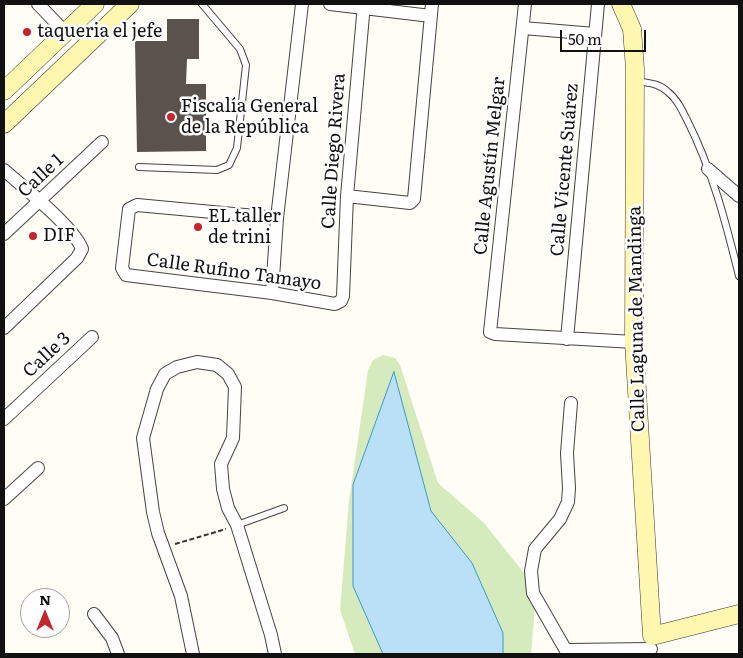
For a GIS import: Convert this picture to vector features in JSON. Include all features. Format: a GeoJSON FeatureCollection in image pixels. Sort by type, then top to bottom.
{"type":"FeatureCollection","features":[{"type":"Feature","properties":{"kind":"street"},"geometry":{"type":"LineString","coordinates":[[38,4],[65,32]]}},
{"type":"Feature","properties":{"kind":"street"},"geometry":{"type":"LineString","coordinates":[[4,91],[95,4]]}},
{"type":"Feature","properties":{"kind":"street"},"geometry":{"type":"LineString","coordinates":[[4,124],[130,4]]}},
{"type":"Feature","properties":{"kind":"street"},"geometry":{"type":"LineString","coordinates":[[272,293],[277,218],[302,4]]}},
{"type":"Feature","properties":{"kind":"street"},"geometry":{"type":"LineString","coordinates":[[330,4],[432,10],[414,199],[410,203],[347,196]]}},
{"type":"Feature","properties":{"kind":"street","name":"Calle Agustín Melgar"},"geometry":{"type":"LineString","coordinates":[[525,4],[490,332],[495,334],[567,339]]}},
{"type":"Feature","properties":{"kind":"street","name":"Calle Vicente Suárez"},"geometry":{"type":"LineString","coordinates":[[567,339],[598,4]]}},
{"type":"Feature","properties":{"kind":"street","name":"Calle Laguna de Mandinga"},"geometry":{"type":"LineString","coordinates":[[621,4],[632,29],[635,81],[634,342],[651,646]]}},
{"type":"Feature","properties":{"kind":"street","name":"Calle Diego Rivera"},"geometry":{"type":"LineString","coordinates":[[341,301],[343,296],[347,196],[364,6]]}},
{"type":"Feature","properties":{"kind":"street"},"geometry":{"type":"LineString","coordinates":[[523,28],[595,34]]}},
{"type":"Feature","properties":{"kind":"street","name":"Calle 1"},"geometry":{"type":"LineString","coordinates":[[4,234],[102,142]]}},
{"type":"Feature","properties":{"kind":"street"},"geometry":{"type":"LineString","coordinates":[[708,169],[739,196]]}},
{"type":"Feature","properties":{"kind":"street"},"geometry":{"type":"LineString","coordinates":[[4,170],[76,238],[82,249],[77,258],[4,328]]}},
{"type":"Feature","properties":{"kind":"street","name":"Calle Rufino Tamayo"},"geometry":{"type":"LineString","coordinates":[[277,218],[132,207],[129,209],[123,272],[126,275],[272,293],[335,304],[341,301]]}},
{"type":"Feature","properties":{"kind":"street","name":"Calle 3"},"geometry":{"type":"LineString","coordinates":[[4,418],[92,337]]}},
{"type":"Feature","properties":{"kind":"street"},"geometry":{"type":"LineString","coordinates":[[567,339],[634,342]]}},
{"type":"Feature","properties":{"kind":"street"},"geometry":{"type":"LineString","coordinates":[[193,654],[180,596],[153,512],[142,438],[157,389],[165,374],[176,366],[197,362],[217,365],[228,374],[235,387],[233,438],[221,464],[223,489],[228,508],[237,525],[271,635],[275,654]]}},
{"type":"Feature","properties":{"kind":"street"},"geometry":{"type":"LineString","coordinates":[[571,403],[567,453],[568,502],[560,519],[535,549],[531,571],[533,594],[567,652],[618,652],[651,646],[739,614]]}},
{"type":"Feature","properties":{"kind":"street"},"geometry":{"type":"LineString","coordinates":[[4,500],[38,468]]}},
{"type":"Feature","properties":{"kind":"street"},"geometry":{"type":"LineString","coordinates":[[94,614],[112,638],[118,654]]}},
{"type":"Feature","properties":{"kind":"lane"},"geometry":{"type":"LineString","coordinates":[[139,167],[217,170],[229,165],[238,148],[246,66],[240,49],[202,4]]}},
{"type":"Feature","properties":{"kind":"lane"},"geometry":{"type":"LineString","coordinates":[[635,81],[655,84],[668,91],[678,103],[696,138],[708,169],[728,231],[739,276]]}},
{"type":"Feature","properties":{"kind":"lane"},"geometry":{"type":"LineString","coordinates":[[237,525],[284,508]]}},
{"type":"Feature","properties":{"kind":"path"},"geometry":{"type":"LineString","coordinates":[[163,548],[237,525]]}},
{"type":"Feature","properties":{"kind":"green space"},"geometry":{"type":"Polygon","coordinates":[[[383,355],[395,358],[400,365],[438,483],[484,523],[532,583],[536,593],[531,654],[355,654],[340,610],[349,501],[368,370],[373,360],[383,355]]]}},
{"type":"Feature","properties":{"kind":"water"},"geometry":{"type":"Polygon","coordinates":[[[394,372],[431,511],[472,563],[503,633],[503,654],[383,654],[353,586],[353,485],[394,372]]]}},
{"type":"Feature","properties":{"kind":"building","name":"Fiscalía General de la República"},"geometry":{"type":"Polygon","coordinates":[[[167,19],[199,19],[199,59],[187,59],[186,84],[206,84],[206,151],[137,152],[135,41],[167,41],[167,19]]]}},
{"type":"Feature","properties":{"kind":"place","name":"taqueria el jefe"},"geometry":{"type":"Point","coordinates":[27,32]}},
{"type":"Feature","properties":{"kind":"place","name":"Fiscalía General de la República"},"geometry":{"type":"Point","coordinates":[171,117]}},
{"type":"Feature","properties":{"kind":"place","name":"EL taller de trini"},"geometry":{"type":"Point","coordinates":[198,227]}},
{"type":"Feature","properties":{"kind":"place","name":"DIF"},"geometry":{"type":"Point","coordinates":[33,236]}}]}
